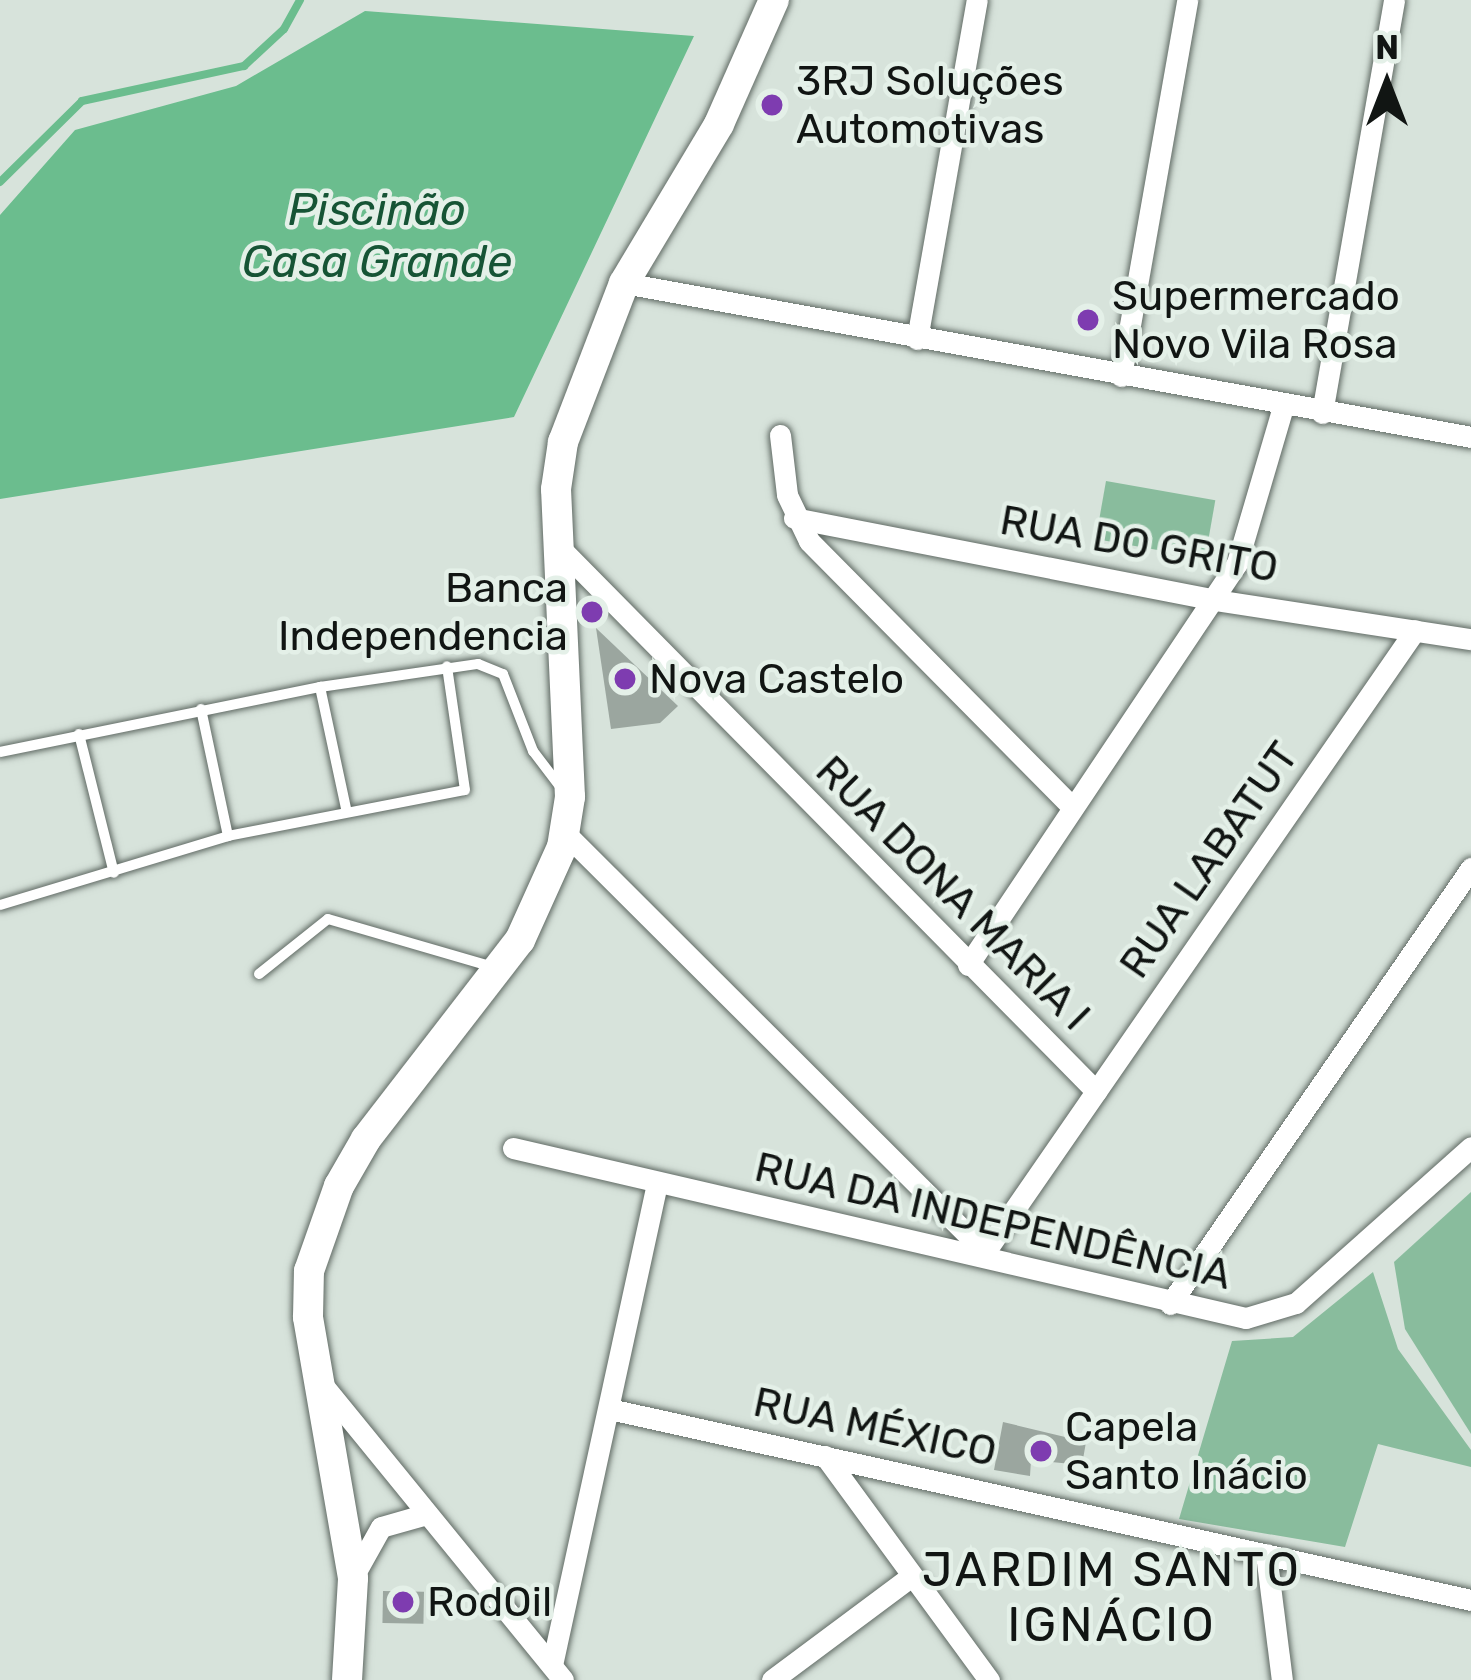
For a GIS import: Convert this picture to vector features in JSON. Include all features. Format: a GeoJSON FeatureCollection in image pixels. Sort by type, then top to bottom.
{"type":"FeatureCollection","features":[{"type":"Feature","properties":{"kind":"main road"},"geometry":{"type":"LineString","coordinates":[[347,1680],[353,1578],[319,1380],[309,1271],[338,1186],[365,1139],[500,969],[543,900],[566,833],[569,796],[556,544],[563,442],[624,283],[719,124],[774,0]]}},
{"type":"Feature","properties":{"kind":"street"},"geometry":{"type":"LineString","coordinates":[[916,339],[977,0]]}},
{"type":"Feature","properties":{"kind":"street"},"geometry":{"type":"LineString","coordinates":[[1121,376],[1187,0]]}},
{"type":"Feature","properties":{"kind":"street"},"geometry":{"type":"LineString","coordinates":[[1322,413],[1394,0]]}},
{"type":"Feature","properties":{"kind":"street"},"geometry":{"type":"LineString","coordinates":[[624,283],[1471,437]]}},
{"type":"Feature","properties":{"kind":"street"},"geometry":{"type":"LineString","coordinates":[[968,965],[1215,600],[1253,526],[1283,406]]}},
{"type":"Feature","properties":{"kind":"street"},"geometry":{"type":"LineString","coordinates":[[780,436],[794,518],[1073,808]]}},
{"type":"Feature","properties":{"kind":"street","name":"RUA DO GRITO"},"geometry":{"type":"LineString","coordinates":[[794,518],[1215,600],[1471,639]]}},
{"type":"Feature","properties":{"kind":"street","name":"RUA DONA MARIA I"},"geometry":{"type":"LineString","coordinates":[[556,544],[1096,1091]]}},
{"type":"Feature","properties":{"kind":"street","name":"RUA LABATUT"},"geometry":{"type":"LineString","coordinates":[[985,1252],[1415,630]]}},
{"type":"Feature","properties":{"kind":"street"},"geometry":{"type":"LineString","coordinates":[[566,833],[985,1252]]}},
{"type":"Feature","properties":{"kind":"street"},"geometry":{"type":"LineString","coordinates":[[1169,1304],[1471,868]]}},
{"type":"Feature","properties":{"kind":"street","name":"RUA DA INDEPENDÊNCIA"},"geometry":{"type":"LineString","coordinates":[[513,1148],[657,1185],[985,1252],[1169,1304],[1246,1318],[1281,1312],[1471,1148]]}},
{"type":"Feature","properties":{"kind":"street"},"geometry":{"type":"LineString","coordinates":[[558,1673],[657,1185]]}},
{"type":"Feature","properties":{"kind":"street"},"geometry":{"type":"LineString","coordinates":[[319,1380],[558,1673]]}},
{"type":"Feature","properties":{"kind":"street","name":"RUA MÉXICO"},"geometry":{"type":"LineString","coordinates":[[614,1410],[1471,1600]]}},
{"type":"Feature","properties":{"kind":"street"},"geometry":{"type":"LineString","coordinates":[[825,1456],[989,1680]]}},
{"type":"Feature","properties":{"kind":"street"},"geometry":{"type":"LineString","coordinates":[[353,1578],[381,1528],[427,1514]]}},
{"type":"Feature","properties":{"kind":"street"},"geometry":{"type":"LineString","coordinates":[[1266,1554],[1282,1680]]}},
{"type":"Feature","properties":{"kind":"street"},"geometry":{"type":"LineString","coordinates":[[772,1680],[910,1577]]}},
{"type":"Feature","properties":{"kind":"lane"},"geometry":{"type":"LineString","coordinates":[[0,752],[200,709],[478,664],[503,674],[533,751],[569,796]]}},
{"type":"Feature","properties":{"kind":"lane"},"geometry":{"type":"LineString","coordinates":[[0,905],[228,836],[346,808],[465,790],[447,666]]}},
{"type":"Feature","properties":{"kind":"lane"},"geometry":{"type":"LineString","coordinates":[[320,687],[346,808]]}},
{"type":"Feature","properties":{"kind":"lane"},"geometry":{"type":"LineString","coordinates":[[200,709],[228,836]]}},
{"type":"Feature","properties":{"kind":"lane"},"geometry":{"type":"LineString","coordinates":[[79,734],[114,873]]}},
{"type":"Feature","properties":{"kind":"lane"},"geometry":{"type":"LineString","coordinates":[[260,974],[328,920],[500,969]]}},
{"type":"Feature","properties":{"kind":"shaded area"},"geometry":{"type":"Polygon","coordinates":[[[1106,481],[1215,500],[1205,558],[1096,539],[1106,481]]]}},
{"type":"Feature","properties":{"kind":"shaded area"},"geometry":{"type":"Polygon","coordinates":[[[1471,1192],[1471,1434],[1405,1329],[1394,1262],[1471,1192]]]}},
{"type":"Feature","properties":{"kind":"shaded area"},"geometry":{"type":"Polygon","coordinates":[[[1373,1272],[1398,1349],[1471,1450],[1471,1467],[1378,1444],[1345,1547],[1179,1519],[1232,1341],[1293,1337],[1373,1272]]]}},
{"type":"Feature","properties":{"kind":"water","name":"Piscinão Casa Grande"},"geometry":{"type":"Polygon","coordinates":[[[365,11],[694,36],[514,417],[0,499],[0,215],[75,130],[236,86],[365,11]]]}},
{"type":"Feature","properties":{"kind":"building","name":"Nova Castelo"},"geometry":{"type":"Polygon","coordinates":[[[596,628],[678,706],[660,723],[611,729],[596,628]]]}},
{"type":"Feature","properties":{"kind":"building","name":"Capela Santo Inácio"},"geometry":{"type":"Polygon","coordinates":[[[1003,1422],[1086,1442],[1082,1465],[1031,1460],[1030,1476],[994,1470],[1003,1422]]]}},
{"type":"Feature","properties":{"kind":"building","name":"RodOil"},"geometry":{"type":"Polygon","coordinates":[[[383,1591],[424,1592],[423,1624],[382,1623],[383,1591]]]}},
{"type":"Feature","properties":{"kind":"waterway"},"geometry":{"type":"LineString","coordinates":[[0,182],[82,101],[244,66],[284,29],[300,0]]}},
{"type":"Feature","properties":{"kind":"place","name":"3RJ Soluções Automotivas"},"geometry":{"type":"Point","coordinates":[772,105]}},
{"type":"Feature","properties":{"kind":"place","name":"Supermercado Novo Vila Rosa"},"geometry":{"type":"Point","coordinates":[1088,320]}},
{"type":"Feature","properties":{"kind":"place","name":"Banca Independencia"},"geometry":{"type":"Point","coordinates":[592,612]}},
{"type":"Feature","properties":{"kind":"place","name":"Nova Castelo"},"geometry":{"type":"Point","coordinates":[625,679]}},
{"type":"Feature","properties":{"kind":"place","name":"Capela Santo Inácio"},"geometry":{"type":"Point","coordinates":[1041,1451]}},
{"type":"Feature","properties":{"kind":"place","name":"RodOil"},"geometry":{"type":"Point","coordinates":[403,1602]}},
{"type":"Feature","properties":{"kind":"district","name":"JARDIM SANTO IGNÁCIO"},"geometry":{"type":"Point","coordinates":[1112,1596]}}]}
